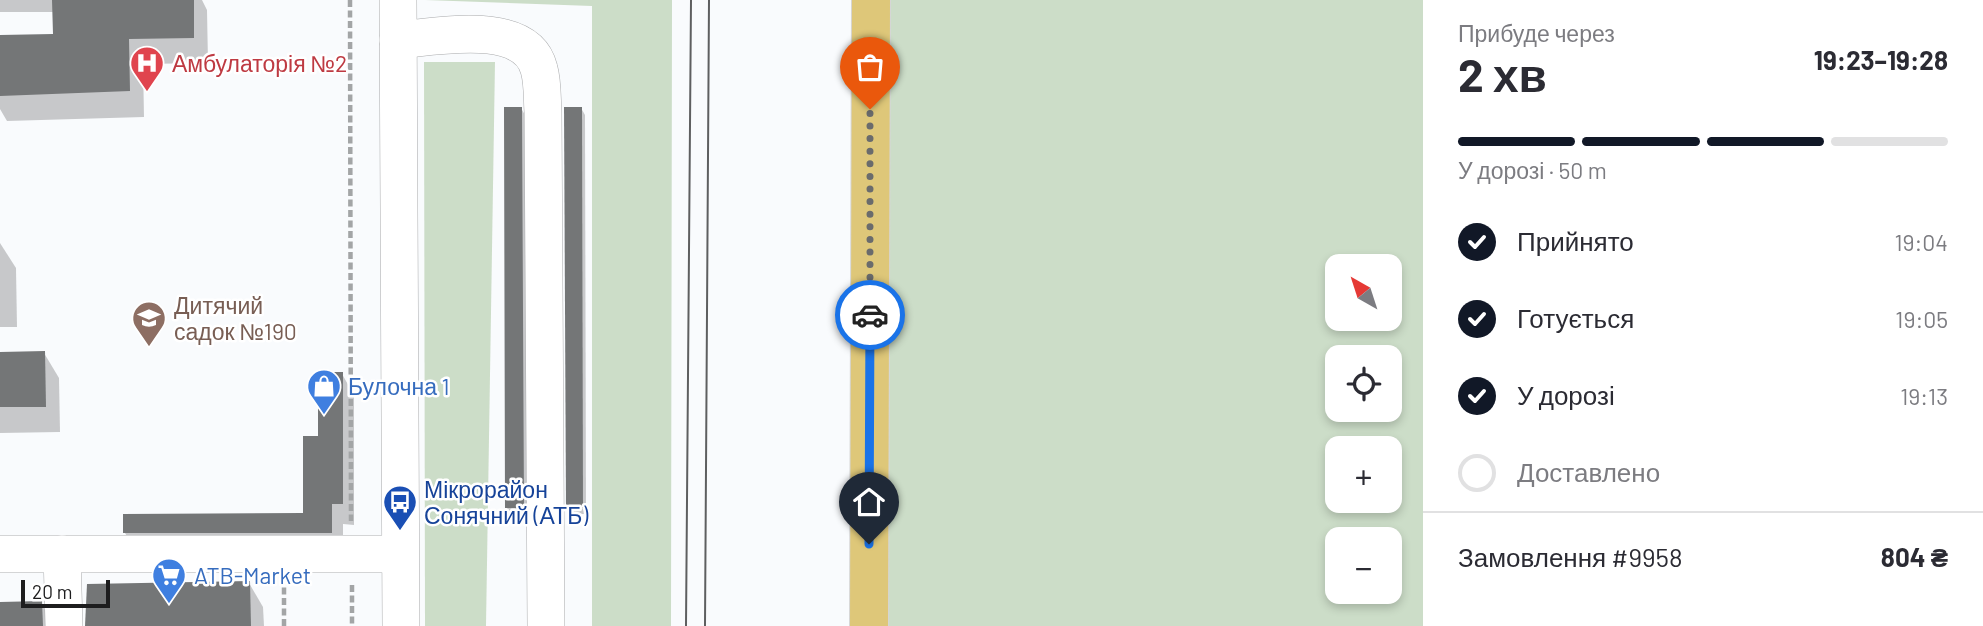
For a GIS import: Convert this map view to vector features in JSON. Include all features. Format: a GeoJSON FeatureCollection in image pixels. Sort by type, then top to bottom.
{"type":"FeatureCollection","features":[{"type":"Feature","properties":{"kind":"main road"},"geometry":{"type":"LineString","coordinates":[[869,626],[871,0]]}},
{"type":"Feature","properties":{"kind":"street"},"geometry":{"type":"LineString","coordinates":[[398,0],[401,626]]}},
{"type":"Feature","properties":{"kind":"street"},"geometry":{"type":"LineString","coordinates":[[398,40],[486,32],[528,50],[539,68],[544,126],[546,626]]}},
{"type":"Feature","properties":{"kind":"street"},"geometry":{"type":"LineString","coordinates":[[0,554],[400,554]]}},
{"type":"Feature","properties":{"kind":"street"},"geometry":{"type":"LineString","coordinates":[[62,554],[64,626]]}},
{"type":"Feature","properties":{"kind":"path"},"geometry":{"type":"LineString","coordinates":[[350,0],[352,626]]}},
{"type":"Feature","properties":{"kind":"green space"},"geometry":{"type":"Polygon","coordinates":[[[425,0],[672,0],[671,626],[592,626],[592,6],[425,0]]]}},
{"type":"Feature","properties":{"kind":"green space"},"geometry":{"type":"Polygon","coordinates":[[[871,0],[1423,0],[1423,626],[869,626],[871,0]]]}},
{"type":"Feature","properties":{"kind":"green space"},"geometry":{"type":"Polygon","coordinates":[[[424,62],[495,62],[486,626],[425,626],[424,62]]]}},
{"type":"Feature","properties":{"kind":"building"},"geometry":{"type":"Polygon","coordinates":[[[52,0],[194,0],[194,38],[129,39],[130,91],[0,96],[0,35],[53,34],[52,0]]]}},
{"type":"Feature","properties":{"kind":"building"},"geometry":{"type":"Polygon","coordinates":[[[504,107],[522,107],[524,508],[505,508],[504,107]]]}},
{"type":"Feature","properties":{"kind":"building"},"geometry":{"type":"Polygon","coordinates":[[[564,107],[582,107],[583,508],[566,508],[564,107]]]}},
{"type":"Feature","properties":{"kind":"building"},"geometry":{"type":"Polygon","coordinates":[[[45,351],[46,407],[0,407],[0,352],[45,351]]]}},
{"type":"Feature","properties":{"kind":"building"},"geometry":{"type":"Polygon","coordinates":[[[318,372],[343,372],[343,504],[332,504],[332,533],[123,533],[123,514],[303,513],[303,436],[318,436],[318,372]]]}},
{"type":"Feature","properties":{"kind":"building","name":"ATB-Market"},"geometry":{"type":"Polygon","coordinates":[[[250,581],[251,626],[85,626],[87,584],[250,581]]]}},
{"type":"Feature","properties":{"kind":"building"},"geometry":{"type":"Polygon","coordinates":[[[42,601],[43,626],[0,626],[0,602],[42,601]]]}},
{"type":"Feature","properties":{"kind":"tram line"},"geometry":{"type":"LineString","coordinates":[[686,626],[691,0]]}},
{"type":"Feature","properties":{"kind":"tram line"},"geometry":{"type":"LineString","coordinates":[[705,626],[709,0]]}},
{"type":"Feature","properties":{"kind":"way so far"},"geometry":{"type":"LineString","coordinates":[[870,109],[870,315]]}},
{"type":"Feature","properties":{"kind":"place","name":"Амбулаторія №2"},"geometry":{"type":"Point","coordinates":[147,93]}},
{"type":"Feature","properties":{"kind":"place","name":"Дитячий садок №190"},"geometry":{"type":"Point","coordinates":[149,348]}},
{"type":"Feature","properties":{"kind":"place","name":"Булочна 1"},"geometry":{"type":"Point","coordinates":[324,416]}},
{"type":"Feature","properties":{"kind":"place","name":"Мікрорайон Сонячний (АТБ)"},"geometry":{"type":"Point","coordinates":[400,532]}},
{"type":"Feature","properties":{"kind":"place","name":"ATB-Market"},"geometry":{"type":"Point","coordinates":[169,605]}},
{"type":"Feature","properties":{"kind":"route"},"geometry":{"type":"LineString","coordinates":[[869,544],[870,315]]}}]}
